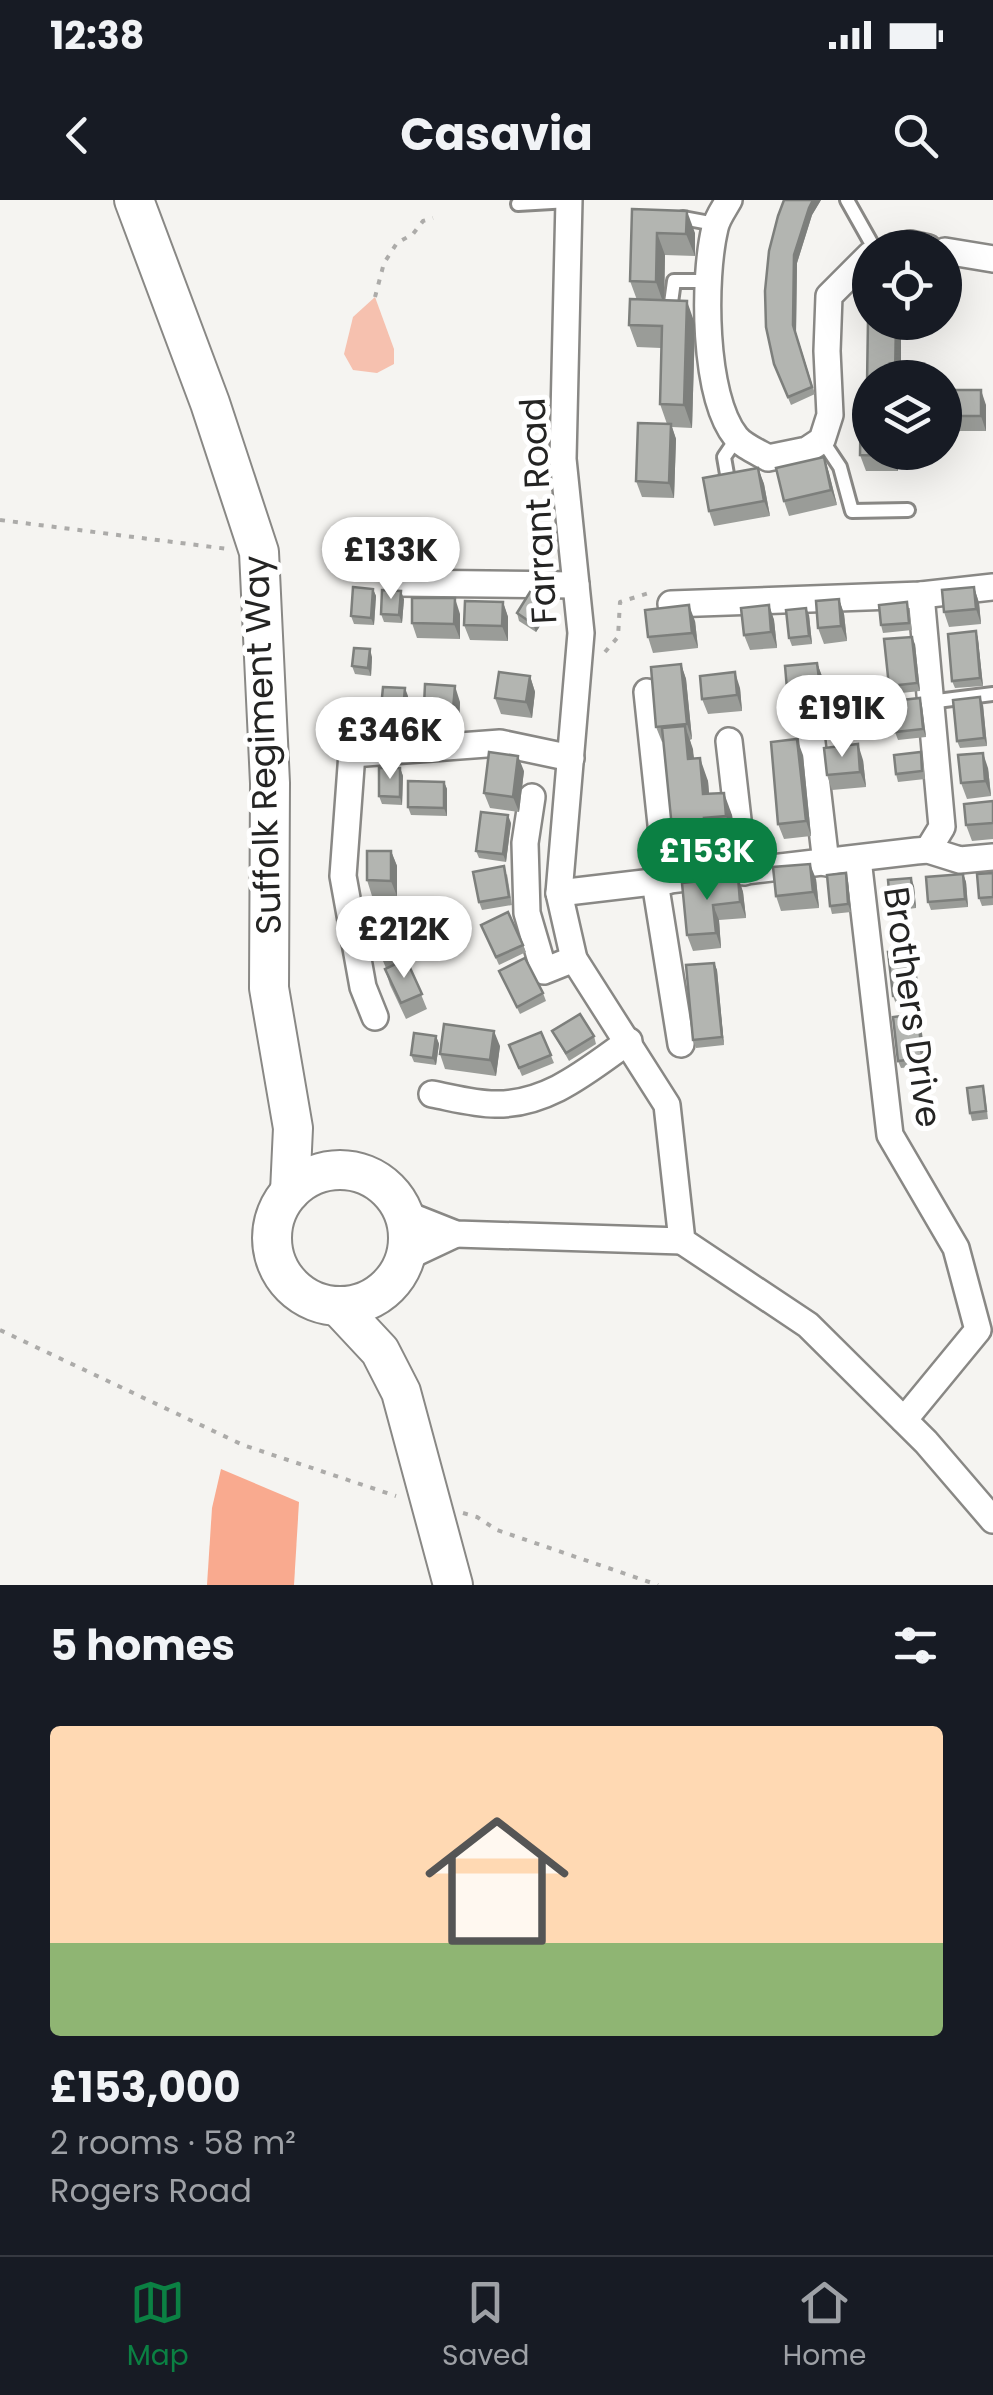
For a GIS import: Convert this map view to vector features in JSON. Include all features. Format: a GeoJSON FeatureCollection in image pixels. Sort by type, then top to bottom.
{"type":"FeatureCollection","features":[{"type":"Feature","properties":{"kind":"main road","name":"Suffolk Regiment Way"},"geometry":{"type":"LineString","coordinates":[[134,200],[210,403],[260,552],[270,783],[269,988],[293,1128],[290,1192]]}},
{"type":"Feature","properties":{"kind":"main road"},"geometry":{"type":"LineString","coordinates":[[293,1128],[331,1170]]}},
{"type":"Feature","properties":{"kind":"main road"},"geometry":{"type":"LineString","coordinates":[[331,1170],[360,1173],[374,1179],[396,1200],[403,1213],[408,1243],[405,1258],[390,1284],[353,1305],[338,1306],[310,1299],[298,1291],[278,1266],[272,1235],[280,1205],[290,1192],[315,1174],[331,1170]]}},
{"type":"Feature","properties":{"kind":"main road"},"geometry":{"type":"LineString","coordinates":[[380,1293],[380,1351]]}},
{"type":"Feature","properties":{"kind":"main road"},"geometry":{"type":"LineString","coordinates":[[338,1306],[380,1351],[401,1392],[452,1585]]}},
{"type":"Feature","properties":{"kind":"street"},"geometry":{"type":"LineString","coordinates":[[729,200],[715,224],[708,281],[712,407],[737,438],[768,458],[807,450],[822,440],[830,415],[829,296],[852,274]]}},
{"type":"Feature","properties":{"kind":"street","name":"Farrant Road"},"geometry":{"type":"LineString","coordinates":[[569,201],[563,459],[581,634],[559,893],[574,958],[667,1104],[682,1242]]}},
{"type":"Feature","properties":{"kind":"street"},"geometry":{"type":"LineString","coordinates":[[962,253],[993,259]]}},
{"type":"Feature","properties":{"kind":"street"},"geometry":{"type":"LineString","coordinates":[[398,583],[576,585]]}},
{"type":"Feature","properties":{"kind":"street"},"geometry":{"type":"LineString","coordinates":[[671,604],[921,595],[993,587]]}},
{"type":"Feature","properties":{"kind":"street"},"geometry":{"type":"LineString","coordinates":[[921,595],[942,828],[928,850]]}},
{"type":"Feature","properties":{"kind":"street"},"geometry":{"type":"LineString","coordinates":[[647,692],[661,882],[681,1044]]}},
{"type":"Feature","properties":{"kind":"street"},"geometry":{"type":"LineString","coordinates":[[355,712],[343,876],[359,972],[374,1017]]}},
{"type":"Feature","properties":{"kind":"street"},"geometry":{"type":"LineString","coordinates":[[811,734],[826,863]]}},
{"type":"Feature","properties":{"kind":"street"},"geometry":{"type":"LineString","coordinates":[[729,741],[744,872]]}},
{"type":"Feature","properties":{"kind":"street"},"geometry":{"type":"LineString","coordinates":[[352,754],[500,743],[571,758]]}},
{"type":"Feature","properties":{"kind":"street"},"geometry":{"type":"LineString","coordinates":[[532,797],[525,843],[527,913],[544,971],[574,958]]}},
{"type":"Feature","properties":{"kind":"street"},"geometry":{"type":"LineString","coordinates":[[525,843],[561,844]]}},
{"type":"Feature","properties":{"kind":"street"},"geometry":{"type":"LineString","coordinates":[[559,893],[928,850],[960,860],[993,857]]}},
{"type":"Feature","properties":{"kind":"street","name":"Brothers Drive"},"geometry":{"type":"LineString","coordinates":[[858,859],[890,1135],[956,1248],[978,1330],[904,1420]]}},
{"type":"Feature","properties":{"kind":"street"},"geometry":{"type":"LineString","coordinates":[[432,1094],[494,1104],[530,1102],[570,1084],[629,1042]]}},
{"type":"Feature","properties":{"kind":"street"},"geometry":{"type":"LineString","coordinates":[[403,1213],[456,1234],[682,1242],[808,1325],[904,1420],[993,1520]]}},
{"type":"Feature","properties":{"kind":"street"},"geometry":{"type":"LineString","coordinates":[[405,1258],[456,1234]]}},
{"type":"Feature","properties":{"kind":"lane"},"geometry":{"type":"LineString","coordinates":[[847,200],[864,230]]}},
{"type":"Feature","properties":{"kind":"lane"},"geometry":{"type":"LineString","coordinates":[[518,204],[569,201]]}},
{"type":"Feature","properties":{"kind":"lane"},"geometry":{"type":"LineString","coordinates":[[682,218],[715,224]]}},
{"type":"Feature","properties":{"kind":"lane"},"geometry":{"type":"LineString","coordinates":[[670,310],[674,281],[708,281]]}},
{"type":"Feature","properties":{"kind":"lane"},"geometry":{"type":"LineString","coordinates":[[728,480],[724,457],[737,438]]}},
{"type":"Feature","properties":{"kind":"lane"},"geometry":{"type":"LineString","coordinates":[[822,440],[840,467],[852,511],[908,510]]}},
{"type":"Feature","properties":{"kind":"lane"},"geometry":{"type":"LineString","coordinates":[[929,702],[993,694]]}},
{"type":"Feature","properties":{"kind":"path"},"geometry":{"type":"LineString","coordinates":[[375,298],[384,263],[397,243],[414,234],[423,221],[434,218]]}},
{"type":"Feature","properties":{"kind":"path"},"geometry":{"type":"LineString","coordinates":[[0,520],[260,552]]}},
{"type":"Feature","properties":{"kind":"path"},"geometry":{"type":"LineString","coordinates":[[0,1330],[243,1445],[384,1492],[477,1517],[497,1530],[658,1585]]}},
{"type":"Feature","properties":{"kind":"shaded area"},"geometry":{"type":"Polygon","coordinates":[[[375,297],[394,349],[394,364],[377,373],[353,370],[344,354],[353,317],[375,297]]]}},
{"type":"Feature","properties":{"kind":"shaded area"},"geometry":{"type":"Polygon","coordinates":[[[221,1469],[299,1502],[294,1585],[207,1585],[212,1508],[221,1469]]]}},
{"type":"Feature","properties":{"kind":"building"},"geometry":{"type":"Polygon","coordinates":[[[784,200],[813,200],[794,255],[793,325],[812,387],[788,397],[774,364],[766,327],[765,291],[769,251],[784,200]]]}},
{"type":"Feature","properties":{"kind":"building"},"geometry":{"type":"Polygon","coordinates":[[[632,209],[687,211],[686,234],[657,233],[656,282],[630,281],[632,209]]]}},
{"type":"Feature","properties":{"kind":"building"},"geometry":{"type":"Polygon","coordinates":[[[630,299],[687,301],[684,405],[660,404],[662,326],[629,325],[630,299]]]}},
{"type":"Feature","properties":{"kind":"building"},"geometry":{"type":"Polygon","coordinates":[[[868,340],[896,340],[895,360],[867,360],[868,340]]]}},
{"type":"Feature","properties":{"kind":"building"},"geometry":{"type":"Polygon","coordinates":[[[962,390],[981,390],[981,416],[962,416],[962,390]]]}},
{"type":"Feature","properties":{"kind":"building"},"geometry":{"type":"Polygon","coordinates":[[[638,423],[671,424],[669,483],[636,481],[638,423]]]}},
{"type":"Feature","properties":{"kind":"building"},"geometry":{"type":"Polygon","coordinates":[[[824,457],[831,490],[784,501],[776,468],[824,457]]]}},
{"type":"Feature","properties":{"kind":"building"},"geometry":{"type":"Polygon","coordinates":[[[758,468],[764,501],[709,511],[703,478],[758,468]]]}},
{"type":"Feature","properties":{"kind":"building"},"geometry":{"type":"Polygon","coordinates":[[[353,587],[373,589],[371,618],[351,616],[353,587]]]}},
{"type":"Feature","properties":{"kind":"building"},"geometry":{"type":"Polygon","coordinates":[[[974,587],[976,609],[944,612],[942,590],[974,587]]]}},
{"type":"Feature","properties":{"kind":"building"},"geometry":{"type":"Polygon","coordinates":[[[382,590],[401,591],[399,615],[381,614],[382,590]]]}},
{"type":"Feature","properties":{"kind":"building"},"geometry":{"type":"Polygon","coordinates":[[[530,592],[547,603],[533,624],[517,613],[530,592]]]}},
{"type":"Feature","properties":{"kind":"building"},"geometry":{"type":"Polygon","coordinates":[[[412,598],[455,598],[454,624],[412,623],[412,598]]]}},
{"type":"Feature","properties":{"kind":"building"},"geometry":{"type":"Polygon","coordinates":[[[839,599],[841,626],[818,628],[816,601],[839,599]]]}},
{"type":"Feature","properties":{"kind":"building"},"geometry":{"type":"Polygon","coordinates":[[[465,601],[503,602],[502,626],[464,625],[465,601]]]}},
{"type":"Feature","properties":{"kind":"building"},"geometry":{"type":"Polygon","coordinates":[[[907,602],[909,623],[881,625],[879,605],[907,602]]]}},
{"type":"Feature","properties":{"kind":"building"},"geometry":{"type":"Polygon","coordinates":[[[689,605],[692,633],[648,637],[645,610],[689,605]]]}},
{"type":"Feature","properties":{"kind":"building"},"geometry":{"type":"Polygon","coordinates":[[[769,605],[771,632],[744,635],[741,608],[769,605]]]}},
{"type":"Feature","properties":{"kind":"building"},"geometry":{"type":"Polygon","coordinates":[[[806,608],[809,636],[789,638],[786,610],[806,608]]]}},
{"type":"Feature","properties":{"kind":"building"},"geometry":{"type":"Polygon","coordinates":[[[976,631],[980,678],[952,681],[948,634],[976,631]]]}},
{"type":"Feature","properties":{"kind":"building"},"geometry":{"type":"Polygon","coordinates":[[[912,637],[917,683],[889,686],[884,639],[912,637]]]}},
{"type":"Feature","properties":{"kind":"building"},"geometry":{"type":"Polygon","coordinates":[[[354,648],[370,649],[368,668],[352,666],[354,648]]]}},
{"type":"Feature","properties":{"kind":"building"},"geometry":{"type":"Polygon","coordinates":[[[817,663],[820,686],[787,689],[785,666],[817,663]]]}},
{"type":"Feature","properties":{"kind":"building"},"geometry":{"type":"Polygon","coordinates":[[[681,664],[687,724],[656,727],[651,667],[681,664]]]}},
{"type":"Feature","properties":{"kind":"building"},"geometry":{"type":"Polygon","coordinates":[[[499,672],[530,676],[526,702],[495,698],[499,672]]]}},
{"type":"Feature","properties":{"kind":"building"},"geometry":{"type":"Polygon","coordinates":[[[735,672],[737,695],[702,699],[700,676],[735,672]]]}},
{"type":"Feature","properties":{"kind":"building"},"geometry":{"type":"Polygon","coordinates":[[[425,684],[455,686],[453,709],[424,706],[425,684]]]}},
{"type":"Feature","properties":{"kind":"building"},"geometry":{"type":"Polygon","coordinates":[[[383,687],[405,688],[403,710],[381,708],[383,687]]]}},
{"type":"Feature","properties":{"kind":"building"},"geometry":{"type":"Polygon","coordinates":[[[980,697],[984,738],[957,741],[953,700],[980,697]]]}},
{"type":"Feature","properties":{"kind":"building"},"geometry":{"type":"Polygon","coordinates":[[[920,698],[923,729],[895,732],[892,701],[920,698]]]}},
{"type":"Feature","properties":{"kind":"building"},"geometry":{"type":"Polygon","coordinates":[[[685,726],[688,759],[700,758],[703,794],[724,793],[726,816],[704,818],[705,825],[672,828],[662,728],[685,726]]]}},
{"type":"Feature","properties":{"kind":"building"},"geometry":{"type":"Polygon","coordinates":[[[797,739],[806,821],[778,824],[771,742],[797,739]]]}},
{"type":"Feature","properties":{"kind":"building"},"geometry":{"type":"Polygon","coordinates":[[[858,744],[860,772],[827,775],[824,748],[858,744]]]}},
{"type":"Feature","properties":{"kind":"building"},"geometry":{"type":"Polygon","coordinates":[[[489,752],[518,756],[513,797],[484,793],[489,752]]]}},
{"type":"Feature","properties":{"kind":"building"},"geometry":{"type":"Polygon","coordinates":[[[921,752],[922,771],[896,774],[894,755],[921,752]]]}},
{"type":"Feature","properties":{"kind":"building"},"geometry":{"type":"Polygon","coordinates":[[[983,753],[985,781],[961,783],[958,755],[983,753]]]}},
{"type":"Feature","properties":{"kind":"building"},"geometry":{"type":"Polygon","coordinates":[[[379,768],[400,768],[400,797],[379,796],[379,768]]]}},
{"type":"Feature","properties":{"kind":"building"},"geometry":{"type":"Polygon","coordinates":[[[408,781],[444,782],[444,808],[408,807],[408,781]]]}},
{"type":"Feature","properties":{"kind":"building"},"geometry":{"type":"Polygon","coordinates":[[[993,801],[993,823],[966,825],[964,804],[993,801]]]}},
{"type":"Feature","properties":{"kind":"building"},"geometry":{"type":"Polygon","coordinates":[[[481,812],[508,815],[503,854],[476,851],[481,812]]]}},
{"type":"Feature","properties":{"kind":"building"},"geometry":{"type":"Polygon","coordinates":[[[367,851],[391,851],[391,881],[367,880],[367,851]]]}},
{"type":"Feature","properties":{"kind":"building"},"geometry":{"type":"Polygon","coordinates":[[[810,864],[813,892],[776,896],[773,867],[810,864]]]}},
{"type":"Feature","properties":{"kind":"building"},"geometry":{"type":"Polygon","coordinates":[[[504,866],[509,897],[479,902],[473,872],[504,866]]]}},
{"type":"Feature","properties":{"kind":"building"},"geometry":{"type":"Polygon","coordinates":[[[846,873],[848,904],[830,906],[827,875],[846,873]]]}},
{"type":"Feature","properties":{"kind":"building"},"geometry":{"type":"Polygon","coordinates":[[[993,873],[993,897],[979,898],[977,874],[993,873]]]}},
{"type":"Feature","properties":{"kind":"building"},"geometry":{"type":"Polygon","coordinates":[[[963,874],[965,899],[928,902],[926,877],[963,874]]]}},
{"type":"Feature","properties":{"kind":"building"},"geometry":{"type":"Polygon","coordinates":[[[738,877],[740,902],[713,905],[716,933],[687,935],[682,883],[738,877]]]}},
{"type":"Feature","properties":{"kind":"building"},"geometry":{"type":"Polygon","coordinates":[[[911,878],[913,901],[890,903],[888,880],[911,878]]]}},
{"type":"Feature","properties":{"kind":"building"},"geometry":{"type":"Polygon","coordinates":[[[508,912],[523,945],[496,957],[481,925],[508,912]]]}},
{"type":"Feature","properties":{"kind":"building"},"geometry":{"type":"Polygon","coordinates":[[[390,914],[406,949],[383,959],[367,924],[390,914]]]}},
{"type":"Feature","properties":{"kind":"building"},"geometry":{"type":"Polygon","coordinates":[[[913,950],[917,994],[893,996],[888,952],[913,950]]]}},
{"type":"Feature","properties":{"kind":"building"},"geometry":{"type":"Polygon","coordinates":[[[525,958],[543,993],[517,1007],[499,971],[525,958]]]}},
{"type":"Feature","properties":{"kind":"building"},"geometry":{"type":"Polygon","coordinates":[[[406,959],[422,994],[401,1003],[385,969],[406,959]]]}},
{"type":"Feature","properties":{"kind":"building"},"geometry":{"type":"Polygon","coordinates":[[[714,963],[722,1037],[693,1040],[686,965],[714,963]]]}},
{"type":"Feature","properties":{"kind":"building"},"geometry":{"type":"Polygon","coordinates":[[[580,1014],[594,1036],[566,1053],[552,1031],[580,1014]]]}},
{"type":"Feature","properties":{"kind":"building"},"geometry":{"type":"Polygon","coordinates":[[[918,1014],[922,1058],[898,1061],[893,1017],[918,1014]]]}},
{"type":"Feature","properties":{"kind":"building"},"geometry":{"type":"Polygon","coordinates":[[[444,1024],[494,1031],[490,1060],[440,1054],[444,1024]]]}},
{"type":"Feature","properties":{"kind":"building"},"geometry":{"type":"Polygon","coordinates":[[[541,1032],[551,1055],[519,1068],[509,1045],[541,1032]]]}},
{"type":"Feature","properties":{"kind":"building"},"geometry":{"type":"Polygon","coordinates":[[[414,1033],[436,1036],[433,1058],[411,1055],[414,1033]]]}},
{"type":"Feature","properties":{"kind":"building"},"geometry":{"type":"Polygon","coordinates":[[[983,1086],[986,1111],[970,1113],[967,1088],[983,1086]]]}}]}
